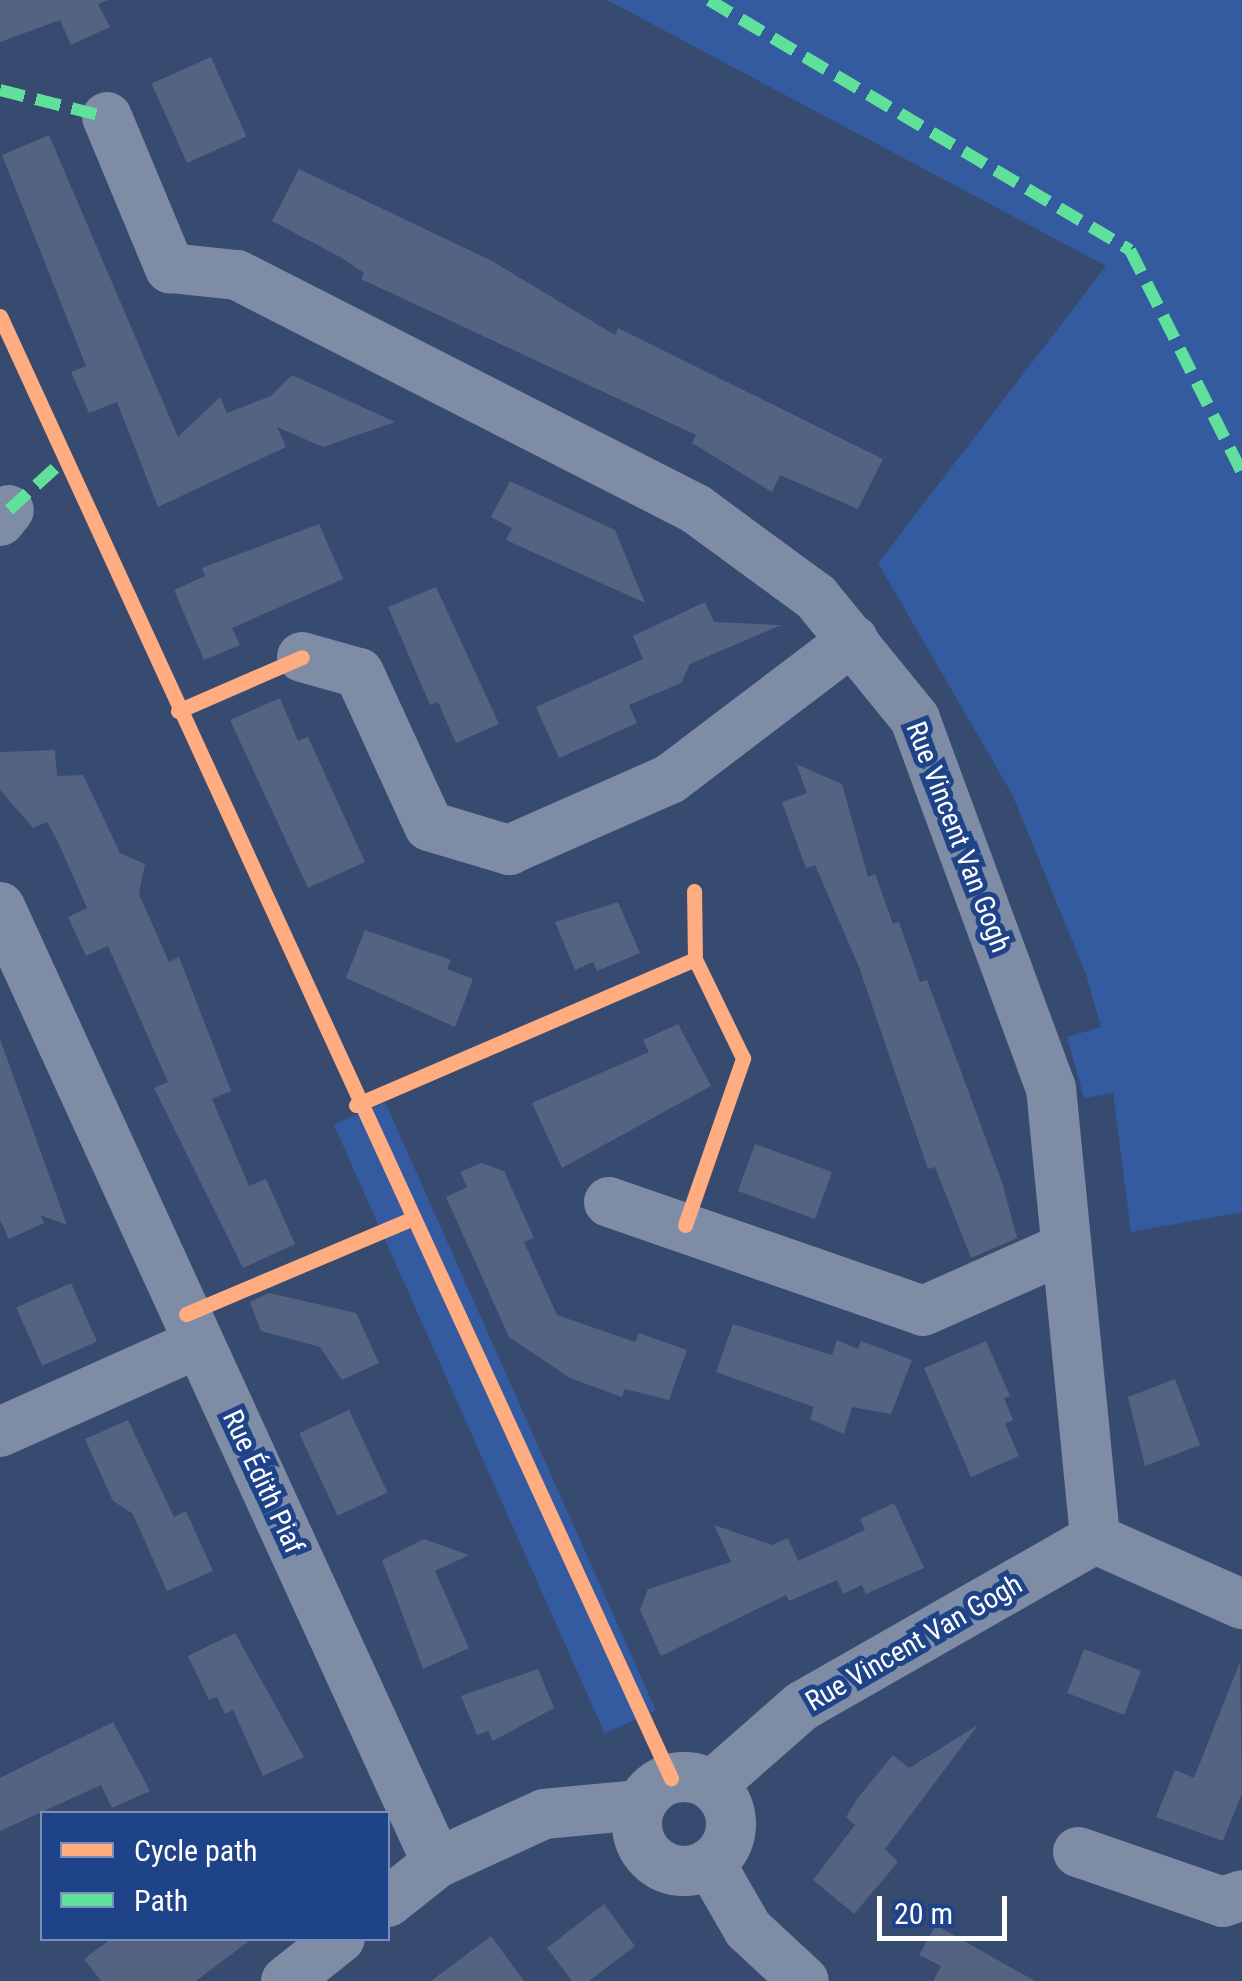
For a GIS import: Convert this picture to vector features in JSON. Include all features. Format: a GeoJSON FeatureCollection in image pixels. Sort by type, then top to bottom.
{"type":"FeatureCollection","features":[{"type":"Feature","properties":{"kind":"street","name":"Rue Vincent Van Gogh"},"geometry":{"type":"LineString","coordinates":[[107,117],[170,268],[236,275],[696,509],[816,597],[915,719],[1051,1088],[1095,1539],[802,1706],[712,1786]]}},
{"type":"Feature","properties":{"kind":"street"},"geometry":{"type":"LineString","coordinates":[[302,656],[359,673],[429,826],[508,850],[670,779],[854,640]]}},
{"type":"Feature","properties":{"kind":"street","name":"Rue Édith Piaf"},"geometry":{"type":"LineString","coordinates":[[0,907],[437,1863]]}},
{"type":"Feature","properties":{"kind":"street"},"geometry":{"type":"LineString","coordinates":[[610,1202],[923,1311],[1064,1248]]}},
{"type":"Feature","properties":{"kind":"street"},"geometry":{"type":"LineString","coordinates":[[0,1432],[199,1343]]}},
{"type":"Feature","properties":{"kind":"street"},"geometry":{"type":"LineString","coordinates":[[1095,1539],[1242,1604]]}},
{"type":"Feature","properties":{"kind":"street"},"geometry":{"type":"LineString","coordinates":[[390,1900],[437,1863],[544,1814],[640,1806],[671,1778],[712,1786],[724,1799],[731,1834],[710,1863],[682,1871],[654,1860],[638,1835],[640,1806]]}},
{"type":"Feature","properties":{"kind":"street"},"geometry":{"type":"LineString","coordinates":[[1078,1852],[1222,1902],[1242,1895]]}},
{"type":"Feature","properties":{"kind":"street"},"geometry":{"type":"LineString","coordinates":[[710,1863],[748,1929],[804,1981]]}},
{"type":"Feature","properties":{"kind":"street"},"geometry":{"type":"LineString","coordinates":[[286,1981],[336,1941]]}},
{"type":"Feature","properties":{"kind":"shaded area"},"geometry":{"type":"Polygon","coordinates":[[[607,0],[1242,0],[1242,1212],[1131,1232],[1113,1093],[1084,1098],[1067,1037],[1101,1027],[1086,974],[1012,794],[878,563],[1106,266],[607,0]]]}},
{"type":"Feature","properties":{"kind":"shaded area"},"geometry":{"type":"Polygon","coordinates":[[[385,1102],[656,1710],[605,1733],[334,1125],[385,1102]]]}},
{"type":"Feature","properties":{"kind":"building"},"geometry":{"type":"Polygon","coordinates":[[[0,0],[108,0],[98,4],[110,27],[71,45],[60,20],[0,42],[0,0]]]}},
{"type":"Feature","properties":{"kind":"building"},"geometry":{"type":"Polygon","coordinates":[[[211,57],[246,136],[187,163],[152,83],[211,57]]]}},
{"type":"Feature","properties":{"kind":"building"},"geometry":{"type":"Polygon","coordinates":[[[49,135],[178,437],[220,397],[227,413],[271,396],[292,375],[395,422],[323,447],[277,427],[286,447],[158,507],[117,402],[89,413],[71,372],[86,366],[2,155],[49,135]]]}},
{"type":"Feature","properties":{"kind":"building"},"geometry":{"type":"Polygon","coordinates":[[[299,169],[492,261],[615,335],[618,328],[883,459],[858,509],[780,475],[772,492],[692,443],[696,435],[361,279],[364,273],[340,257],[272,221],[299,169]]]}},
{"type":"Feature","properties":{"kind":"building"},"geometry":{"type":"Polygon","coordinates":[[[510,481],[615,530],[645,603],[506,540],[512,528],[491,517],[510,481]]]}},
{"type":"Feature","properties":{"kind":"building"},"geometry":{"type":"Polygon","coordinates":[[[319,524],[343,579],[232,628],[240,645],[204,660],[174,590],[205,576],[202,568],[319,524]]]}},
{"type":"Feature","properties":{"kind":"building"},"geometry":{"type":"Polygon","coordinates":[[[436,587],[499,724],[456,743],[438,702],[430,705],[388,607],[436,587]]]}},
{"type":"Feature","properties":{"kind":"building"},"geometry":{"type":"Polygon","coordinates":[[[705,602],[714,622],[781,625],[690,664],[681,683],[629,705],[637,723],[559,758],[536,707],[643,659],[633,636],[705,602]]]}},
{"type":"Feature","properties":{"kind":"building"},"geometry":{"type":"Polygon","coordinates":[[[280,698],[298,741],[308,737],[365,862],[308,888],[230,720],[280,698]]]}},
{"type":"Feature","properties":{"kind":"building"},"geometry":{"type":"Polygon","coordinates":[[[55,750],[57,776],[83,775],[120,853],[145,864],[139,894],[169,962],[179,957],[231,1091],[212,1099],[249,1186],[266,1179],[295,1244],[243,1268],[154,1088],[168,1082],[108,946],[86,956],[68,917],[87,908],[58,842],[47,822],[33,828],[0,790],[0,752],[55,750]]]}},
{"type":"Feature","properties":{"kind":"building"},"geometry":{"type":"Polygon","coordinates":[[[796,764],[842,784],[868,877],[875,874],[893,924],[899,922],[920,982],[927,980],[1002,1182],[1017,1238],[971,1258],[935,1167],[928,1169],[859,967],[815,865],[806,868],[782,802],[807,793],[796,764]]]}},
{"type":"Feature","properties":{"kind":"building"},"geometry":{"type":"Polygon","coordinates":[[[618,902],[640,953],[597,971],[593,962],[575,970],[555,922],[618,902]]]}},
{"type":"Feature","properties":{"kind":"building"},"geometry":{"type":"Polygon","coordinates":[[[365,930],[451,960],[447,969],[473,979],[455,1027],[346,978],[365,930]]]}},
{"type":"Feature","properties":{"kind":"building"},"geometry":{"type":"Polygon","coordinates":[[[678,1024],[711,1086],[562,1168],[532,1103],[649,1052],[643,1040],[678,1024]]]}},
{"type":"Feature","properties":{"kind":"building"},"geometry":{"type":"Polygon","coordinates":[[[0,1039],[67,1225],[40,1215],[44,1223],[9,1239],[0,1220],[0,1039]]]}},
{"type":"Feature","properties":{"kind":"building"},"geometry":{"type":"Polygon","coordinates":[[[755,1144],[832,1172],[815,1219],[738,1191],[755,1144]]]}},
{"type":"Feature","properties":{"kind":"building"},"geometry":{"type":"Polygon","coordinates":[[[481,1163],[504,1171],[534,1238],[524,1242],[557,1315],[635,1342],[639,1333],[687,1350],[669,1400],[625,1389],[622,1397],[570,1378],[509,1337],[446,1197],[467,1187],[460,1172],[481,1163]]]}},
{"type":"Feature","properties":{"kind":"building"},"geometry":{"type":"Polygon","coordinates":[[[71,1283],[97,1341],[42,1366],[16,1307],[71,1283]]]}},
{"type":"Feature","properties":{"kind":"building"},"geometry":{"type":"Polygon","coordinates":[[[269,1293],[356,1313],[379,1363],[342,1380],[320,1347],[261,1331],[250,1302],[269,1293]]]}},
{"type":"Feature","properties":{"kind":"building"},"geometry":{"type":"Polygon","coordinates":[[[733,1324],[832,1355],[837,1340],[858,1349],[861,1341],[912,1360],[891,1414],[852,1407],[844,1434],[810,1419],[814,1407],[716,1372],[733,1324]]]}},
{"type":"Feature","properties":{"kind":"building"},"geometry":{"type":"Polygon","coordinates":[[[986,1341],[1010,1396],[1004,1398],[1013,1420],[1005,1424],[1019,1456],[971,1477],[924,1368],[986,1341]]]}},
{"type":"Feature","properties":{"kind":"building"},"geometry":{"type":"Polygon","coordinates":[[[1175,1379],[1200,1445],[1145,1466],[1128,1397],[1175,1379]]]}},
{"type":"Feature","properties":{"kind":"building"},"geometry":{"type":"Polygon","coordinates":[[[349,1410],[387,1492],[338,1516],[299,1433],[349,1410]]]}},
{"type":"Feature","properties":{"kind":"building"},"geometry":{"type":"Polygon","coordinates":[[[128,1420],[174,1517],[186,1511],[213,1571],[167,1591],[133,1514],[113,1501],[85,1439],[128,1420]]]}},
{"type":"Feature","properties":{"kind":"building"},"geometry":{"type":"Polygon","coordinates":[[[894,1503],[924,1568],[866,1594],[862,1585],[843,1594],[837,1580],[789,1601],[786,1595],[661,1656],[640,1610],[648,1589],[731,1562],[714,1525],[772,1545],[788,1538],[798,1561],[865,1530],[860,1519],[894,1503]]]}},
{"type":"Feature","properties":{"kind":"building"},"geometry":{"type":"Polygon","coordinates":[[[424,1539],[469,1555],[435,1571],[469,1648],[423,1669],[382,1560],[424,1539]]]}},
{"type":"Feature","properties":{"kind":"building"},"geometry":{"type":"Polygon","coordinates":[[[235,1633],[304,1757],[263,1776],[233,1710],[225,1714],[217,1697],[209,1700],[188,1656],[235,1633]]]}},
{"type":"Feature","properties":{"kind":"building"},"geometry":{"type":"Polygon","coordinates":[[[1084,1649],[1141,1671],[1124,1715],[1067,1693],[1084,1649]]]}},
{"type":"Feature","properties":{"kind":"building"},"geometry":{"type":"Polygon","coordinates":[[[1240,1662],[1242,1793],[1223,1841],[1156,1817],[1175,1770],[1194,1778],[1240,1662]]]}},
{"type":"Feature","properties":{"kind":"building"},"geometry":{"type":"Polygon","coordinates":[[[538,1669],[554,1708],[493,1741],[488,1731],[477,1735],[461,1696],[538,1669]]]}},
{"type":"Feature","properties":{"kind":"building"},"geometry":{"type":"Polygon","coordinates":[[[113,1722],[150,1791],[112,1808],[101,1785],[0,1831],[0,1778],[113,1722]]]}},
{"type":"Feature","properties":{"kind":"building"},"geometry":{"type":"Polygon","coordinates":[[[978,1725],[885,1849],[898,1862],[854,1914],[813,1880],[855,1825],[846,1817],[857,1799],[893,1755],[909,1768],[978,1725]]]}},
{"type":"Feature","properties":{"kind":"building"},"geometry":{"type":"Polygon","coordinates":[[[604,1904],[635,1946],[589,1981],[572,1981],[547,1948],[604,1904]]]}},
{"type":"Feature","properties":{"kind":"building"},"geometry":{"type":"Polygon","coordinates":[[[936,1925],[1035,1981],[933,1981],[941,1966],[919,1955],[936,1925]]]}},
{"type":"Feature","properties":{"kind":"building"},"geometry":{"type":"Polygon","coordinates":[[[491,1936],[524,1981],[431,1981],[491,1936]]]}},
{"type":"Feature","properties":{"kind":"building"},"geometry":{"type":"Polygon","coordinates":[[[108,1941],[249,1941],[196,1981],[101,1981],[84,1959],[108,1941]]]}},
{"type":"Feature","properties":{"kind":"marked path"},"geometry":{"type":"LineString","coordinates":[[709,0],[1130,250],[1242,473]]}},
{"type":"Feature","properties":{"kind":"marked path"},"geometry":{"type":"LineString","coordinates":[[0,90],[107,117]]}},
{"type":"Feature","properties":{"kind":"marked path"},"geometry":{"type":"LineString","coordinates":[[9,510],[65,459]]}},
{"type":"Feature","properties":{"kind":"cycle path"},"geometry":{"type":"LineString","coordinates":[[0,316],[671,1778]]}},
{"type":"Feature","properties":{"kind":"cycle path"},"geometry":{"type":"LineString","coordinates":[[178,711],[302,657]]}},
{"type":"Feature","properties":{"kind":"cycle path"},"geometry":{"type":"LineString","coordinates":[[685,1225],[743,1058],[695,959],[694,891]]}},
{"type":"Feature","properties":{"kind":"cycle path"},"geometry":{"type":"LineString","coordinates":[[356,1105],[695,959]]}},
{"type":"Feature","properties":{"kind":"cycle path"},"geometry":{"type":"LineString","coordinates":[[186,1314],[409,1220]]}}]}
